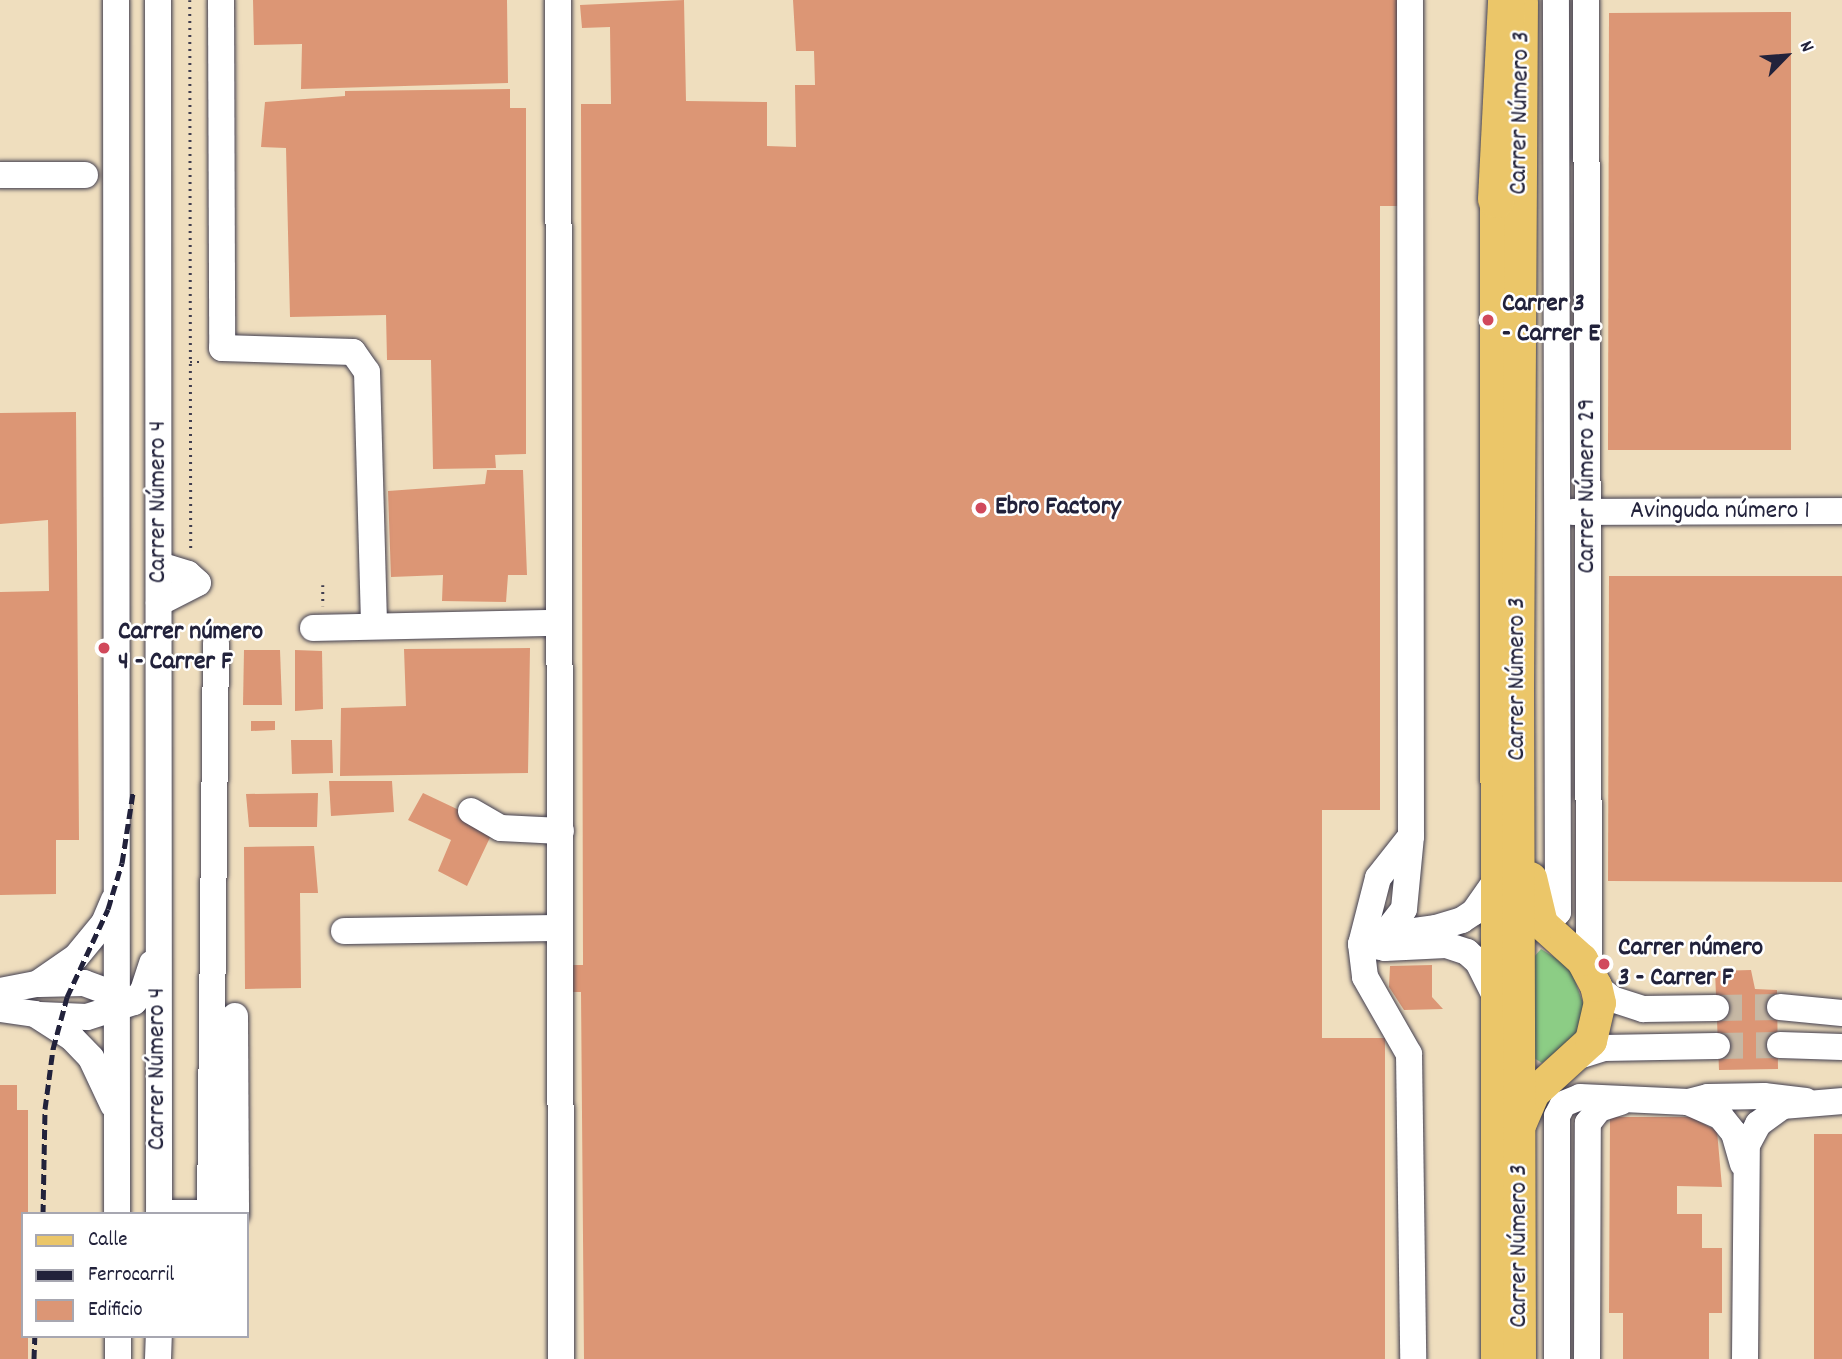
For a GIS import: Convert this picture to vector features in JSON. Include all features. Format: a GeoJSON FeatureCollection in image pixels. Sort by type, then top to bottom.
{"type":"FeatureCollection","features":[{"type":"Feature","properties":{"kind":"highway"},"geometry":{"type":"LineString","coordinates":[[1496,198],[1506,0]]}},
{"type":"Feature","properties":{"kind":"main road","name":"Carrer Número 3"},"geometry":{"type":"LineString","coordinates":[[1520,1359],[1518,829],[1522,0]]}},
{"type":"Feature","properties":{"kind":"main road","name":"Carrer Número 3"},"geometry":{"type":"LineString","coordinates":[[1496,198],[1497,1359]]}},
{"type":"Feature","properties":{"kind":"main road"},"geometry":{"type":"LineString","coordinates":[[1518,829],[1548,912],[1593,979],[1596,1028],[1579,1056],[1534,1093],[1520,1128]]}},
{"type":"Feature","properties":{"kind":"street","name":"Carrer Número 4"},"geometry":{"type":"LineString","coordinates":[[116,0],[117,892],[123,1001],[117,1116],[117,1212]]}},
{"type":"Feature","properties":{"kind":"street","name":"Carrer Número 4"},"geometry":{"type":"LineString","coordinates":[[158,0],[159,1212]]}},
{"type":"Feature","properties":{"kind":"street"},"geometry":{"type":"LineString","coordinates":[[222,0],[222,348],[353,352],[367,372],[374,624]]}},
{"type":"Feature","properties":{"kind":"street"},"geometry":{"type":"LineString","coordinates":[[558,0],[561,1359]]}},
{"type":"Feature","properties":{"kind":"street"},"geometry":{"type":"LineString","coordinates":[[1386,932],[1404,909],[1411,836],[1410,0]]}},
{"type":"Feature","properties":{"kind":"street"},"geometry":{"type":"LineString","coordinates":[[1492,0],[1496,198]]}},
{"type":"Feature","properties":{"kind":"street","name":"Carrer Número 29"},"geometry":{"type":"LineString","coordinates":[[1548,912],[1557,512],[1556,0]]}},
{"type":"Feature","properties":{"kind":"street","name":"Carrer Número 29"},"geometry":{"type":"LineString","coordinates":[[1586,0],[1589,908],[1593,979]]}},
{"type":"Feature","properties":{"kind":"street"},"geometry":{"type":"LineString","coordinates":[[0,175],[85,175]]}},
{"type":"Feature","properties":{"kind":"street"},"geometry":{"type":"LineString","coordinates":[[1557,212],[1587,212]]}},
{"type":"Feature","properties":{"kind":"street","name":"Avinguda número 1"},"geometry":{"type":"LineString","coordinates":[[1557,512],[1842,511]]}},
{"type":"Feature","properties":{"kind":"street"},"geometry":{"type":"LineString","coordinates":[[159,565],[191,576],[198,583],[159,603]]}},
{"type":"Feature","properties":{"kind":"street"},"geometry":{"type":"LineString","coordinates":[[313,628],[374,624],[558,623]]}},
{"type":"Feature","properties":{"kind":"street"},"geometry":{"type":"LineString","coordinates":[[210,1212],[216,643]]}},
{"type":"Feature","properties":{"kind":"street"},"geometry":{"type":"LineString","coordinates":[[471,811],[501,828],[561,831]]}},
{"type":"Feature","properties":{"kind":"street"},"geometry":{"type":"LineString","coordinates":[[1411,836],[1378,878],[1365,913],[1361,944],[1365,976],[1409,1054],[1413,1359]]}},
{"type":"Feature","properties":{"kind":"street"},"geometry":{"type":"LineString","coordinates":[[1361,944],[1386,932],[1436,928],[1462,919],[1474,912],[1496,880]]}},
{"type":"Feature","properties":{"kind":"street"},"geometry":{"type":"LineString","coordinates":[[37,984],[86,946],[104,923],[117,892]]}},
{"type":"Feature","properties":{"kind":"street"},"geometry":{"type":"LineString","coordinates":[[1548,912],[1589,908]]}},
{"type":"Feature","properties":{"kind":"street"},"geometry":{"type":"LineString","coordinates":[[344,931],[559,928]]}},
{"type":"Feature","properties":{"kind":"street"},"geometry":{"type":"LineString","coordinates":[[0,1009],[75,1018],[123,1001],[143,991],[159,942]]}},
{"type":"Feature","properties":{"kind":"street"},"geometry":{"type":"LineString","coordinates":[[1361,944],[1385,948],[1446,945],[1466,952],[1478,962],[1496,998]]}},
{"type":"Feature","properties":{"kind":"street"},"geometry":{"type":"LineString","coordinates":[[1593,979],[1630,1006],[1716,1008]]}},
{"type":"Feature","properties":{"kind":"street"},"geometry":{"type":"LineString","coordinates":[[0,991],[37,984],[84,983],[123,1001],[158,1041]]}},
{"type":"Feature","properties":{"kind":"street"},"geometry":{"type":"LineString","coordinates":[[1780,1007],[1842,1013]]}},
{"type":"Feature","properties":{"kind":"street"},"geometry":{"type":"LineString","coordinates":[[35,1014],[72,1038],[91,1058],[117,1116]]}},
{"type":"Feature","properties":{"kind":"street"},"geometry":{"type":"LineString","coordinates":[[235,1016],[236,1212]]}},
{"type":"Feature","properties":{"kind":"street"},"geometry":{"type":"LineString","coordinates":[[1780,1045],[1842,1046]]}},
{"type":"Feature","properties":{"kind":"street"},"geometry":{"type":"LineString","coordinates":[[1579,1056],[1603,1048],[1717,1046]]}},
{"type":"Feature","properties":{"kind":"street"},"geometry":{"type":"LineString","coordinates":[[1557,1359],[1556,1129],[1558,1111],[1568,1100],[1599,1097],[1621,1102],[1688,1102],[1750,1096],[1842,1101]]}},
{"type":"Feature","properties":{"kind":"street"},"geometry":{"type":"LineString","coordinates":[[1745,1359],[1744,1169],[1747,1145],[1758,1124],[1783,1106],[1806,1101]]}},
{"type":"Feature","properties":{"kind":"street"},"geometry":{"type":"LineString","coordinates":[[1587,1130],[1594,1112],[1621,1102]]}},
{"type":"Feature","properties":{"kind":"street"},"geometry":{"type":"LineString","coordinates":[[1688,1102],[1714,1111],[1729,1125],[1744,1169]]}},
{"type":"Feature","properties":{"kind":"street"},"geometry":{"type":"LineString","coordinates":[[1556,1129],[1563,1119],[1574,1116],[1583,1119],[1587,1130],[1587,1359]]}},
{"type":"Feature","properties":{"kind":"street"},"geometry":{"type":"LineString","coordinates":[[118,1338],[118,1359]]}},
{"type":"Feature","properties":{"kind":"street"},"geometry":{"type":"LineString","coordinates":[[158,1359],[159,1338]]}},
{"type":"Feature","properties":{"kind":"path"},"geometry":{"type":"LineString","coordinates":[[190,0],[191,576]]}},
{"type":"Feature","properties":{"kind":"path"},"geometry":{"type":"LineString","coordinates":[[190,362],[215,363]]}},
{"type":"Feature","properties":{"kind":"green space"},"geometry":{"type":"Polygon","coordinates":[[[1541,949],[1570,967],[1584,1006],[1575,1037],[1542,1063],[1534,1058],[1533,958],[1541,949]]]}},
{"type":"Feature","properties":{"kind":"building"},"geometry":{"type":"Polygon","coordinates":[[[253,0],[507,0],[508,83],[301,89],[302,44],[254,45],[253,0]]]}},
{"type":"Feature","properties":{"kind":"building","name":"Ebro Factory"},"geometry":{"type":"Polygon","coordinates":[[[684,0],[686,101],[767,102],[767,146],[796,147],[795,85],[815,85],[814,51],[796,51],[793,0],[1398,0],[1398,206],[1380,206],[1380,810],[1322,810],[1322,1038],[1385,1038],[1385,1359],[584,1359],[581,992],[570,992],[570,965],[583,965],[581,104],[611,104],[610,27],[582,28],[580,5],[684,0]]]}},
{"type":"Feature","properties":{"kind":"building"},"geometry":{"type":"Polygon","coordinates":[[[1791,12],[1791,450],[1608,450],[1609,13],[1791,12]]]}},
{"type":"Feature","properties":{"kind":"building"},"geometry":{"type":"Polygon","coordinates":[[[510,89],[510,108],[526,108],[526,454],[495,455],[496,468],[433,469],[431,360],[387,360],[386,315],[290,317],[286,148],[261,147],[265,102],[345,96],[345,91],[510,89]]]}},
{"type":"Feature","properties":{"kind":"building"},"geometry":{"type":"Polygon","coordinates":[[[76,412],[79,840],[56,840],[56,894],[0,895],[0,592],[49,591],[48,520],[0,524],[0,413],[76,412]]]}},
{"type":"Feature","properties":{"kind":"building"},"geometry":{"type":"Polygon","coordinates":[[[487,470],[523,470],[527,575],[508,575],[506,602],[442,601],[443,575],[391,577],[388,491],[485,484],[487,470]]]}},
{"type":"Feature","properties":{"kind":"building"},"geometry":{"type":"Polygon","coordinates":[[[1609,576],[1842,576],[1842,882],[1608,881],[1609,576]]]}},
{"type":"Feature","properties":{"kind":"building"},"geometry":{"type":"Polygon","coordinates":[[[530,648],[528,773],[340,776],[341,708],[406,706],[404,649],[530,648]]]}},
{"type":"Feature","properties":{"kind":"building"},"geometry":{"type":"Polygon","coordinates":[[[244,650],[280,650],[282,705],[243,705],[244,650]]]}},
{"type":"Feature","properties":{"kind":"building"},"geometry":{"type":"Polygon","coordinates":[[[295,650],[322,651],[323,709],[295,711],[295,650]]]}},
{"type":"Feature","properties":{"kind":"building"},"geometry":{"type":"Polygon","coordinates":[[[251,721],[275,721],[275,730],[251,731],[251,721]]]}},
{"type":"Feature","properties":{"kind":"building"},"geometry":{"type":"Polygon","coordinates":[[[291,740],[332,740],[333,773],[292,774],[291,740]]]}},
{"type":"Feature","properties":{"kind":"building"},"geometry":{"type":"Polygon","coordinates":[[[329,781],[392,781],[394,812],[331,816],[329,781]]]}},
{"type":"Feature","properties":{"kind":"building"},"geometry":{"type":"Polygon","coordinates":[[[318,793],[317,827],[249,827],[246,794],[318,793]]]}},
{"type":"Feature","properties":{"kind":"building"},"geometry":{"type":"Polygon","coordinates":[[[423,793],[495,827],[467,886],[438,871],[451,840],[408,820],[423,793]]]}},
{"type":"Feature","properties":{"kind":"building"},"geometry":{"type":"Polygon","coordinates":[[[314,846],[318,893],[300,893],[301,988],[245,989],[244,847],[314,846]]]}},
{"type":"Feature","properties":{"kind":"building"},"geometry":{"type":"Polygon","coordinates":[[[1432,965],[1432,997],[1443,1009],[1404,1010],[1389,987],[1390,966],[1432,965]]]}},
{"type":"Feature","properties":{"kind":"building"},"geometry":{"type":"Polygon","coordinates":[[[1751,970],[1755,989],[1777,990],[1778,1069],[1719,1070],[1715,971],[1751,970]]]}},
{"type":"Feature","properties":{"kind":"building"},"geometry":{"type":"Polygon","coordinates":[[[0,1085],[17,1085],[17,1110],[28,1110],[28,1212],[21,1212],[21,1338],[28,1338],[28,1359],[0,1359],[0,1085]]]}},
{"type":"Feature","properties":{"kind":"building"},"geometry":{"type":"Polygon","coordinates":[[[1610,1117],[1691,1117],[1717,1131],[1722,1187],[1677,1186],[1677,1214],[1702,1214],[1702,1248],[1722,1248],[1722,1313],[1709,1313],[1709,1359],[1623,1359],[1623,1313],[1609,1313],[1610,1117]]]}},
{"type":"Feature","properties":{"kind":"building"},"geometry":{"type":"Polygon","coordinates":[[[1814,1134],[1842,1134],[1842,1359],[1814,1359],[1814,1134]]]}},
{"type":"Feature","properties":{"kind":"tunnel"},"geometry":{"type":"LineString","coordinates":[[1716,1008],[1780,1007]]}},
{"type":"Feature","properties":{"kind":"tunnel"},"geometry":{"type":"LineString","coordinates":[[1717,1046],[1780,1045]]}},
{"type":"Feature","properties":{"kind":"railway"},"geometry":{"type":"LineString","coordinates":[[43,1212],[45,1109],[53,1049],[67,997],[108,909],[122,863],[133,793]]}},
{"type":"Feature","properties":{"kind":"railway"},"geometry":{"type":"LineString","coordinates":[[34,1359],[35,1338]]}},
{"type":"Feature","properties":{"kind":"place","name":"Carrer 3 - Carrer E"},"geometry":{"type":"Point","coordinates":[1488,320]}},
{"type":"Feature","properties":{"kind":"place","name":"Ebro Factory"},"geometry":{"type":"Point","coordinates":[981,508]}},
{"type":"Feature","properties":{"kind":"place","name":"Carrer número 4 - Carrer F"},"geometry":{"type":"Point","coordinates":[104,648]}},
{"type":"Feature","properties":{"kind":"place","name":"Carrer número 3 - Carrer F"},"geometry":{"type":"Point","coordinates":[1604,964]}}]}
